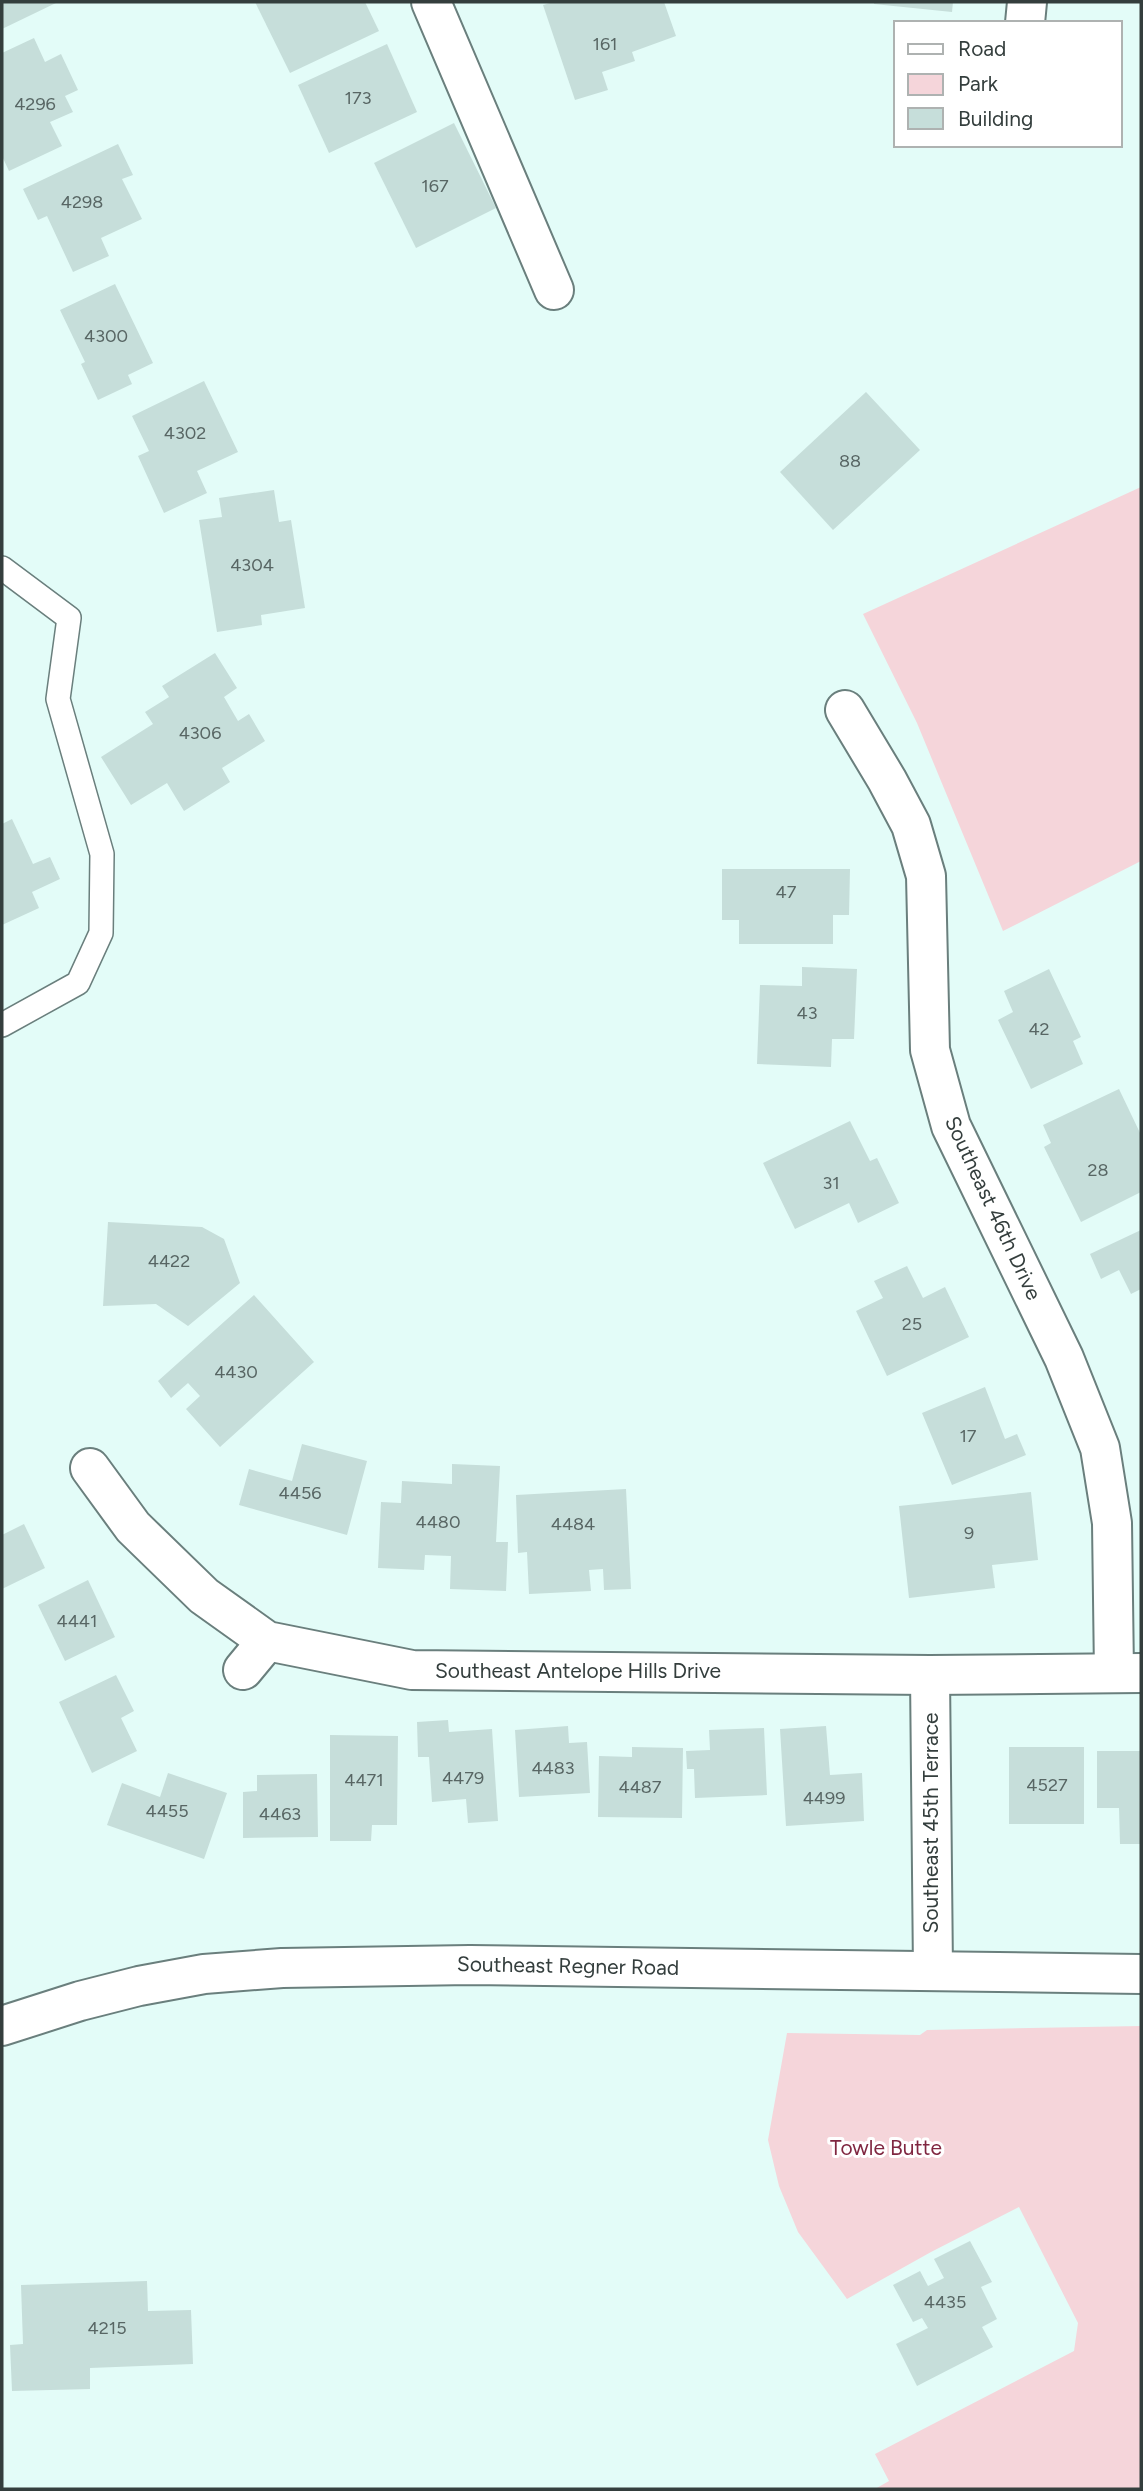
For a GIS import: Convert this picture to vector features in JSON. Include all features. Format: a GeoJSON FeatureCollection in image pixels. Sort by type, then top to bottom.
{"type":"FeatureCollection","features":[{"type":"Feature","properties":{"kind":"street"},"geometry":{"type":"LineString","coordinates":[[431,2],[554,290]]}},
{"type":"Feature","properties":{"kind":"street"},"geometry":{"type":"LineString","coordinates":[[1025,21],[1027,2]]}},
{"type":"Feature","properties":{"kind":"street","name":"Southeast 46th Drive"},"geometry":{"type":"LineString","coordinates":[[845,710],[911,825],[926,876],[930,1050],[951,1126],[1064,1359],[1100,1448],[1112,1523],[1128,1673]]}},
{"type":"Feature","properties":{"kind":"street","name":"Southeast Antelope Hills Drive"},"geometry":{"type":"LineString","coordinates":[[90,1468],[133,1527],[204,1596],[255,1655],[412,1670],[930,1675],[1128,1673]]}},
{"type":"Feature","properties":{"kind":"street","name":"Southeast 45th Terrace"},"geometry":{"type":"LineString","coordinates":[[930,1675],[933,1971]]}},
{"type":"Feature","properties":{"kind":"street","name":"Southeast Regner Road"},"geometry":{"type":"LineString","coordinates":[[2,2026],[80,2000],[139,1986],[204,1974],[282,1968],[470,1965],[1141,1974]]}},
{"type":"Feature","properties":{"kind":"lane"},"geometry":{"type":"LineString","coordinates":[[2,568],[69,618],[58,699],[102,854],[101,933],[78,983],[2,1025]]}},
{"type":"Feature","properties":{"kind":"green space"},"geometry":{"type":"Polygon","coordinates":[[[1141,487],[1141,861],[1003,931],[917,723],[863,614],[1141,487]]]}},
{"type":"Feature","properties":{"kind":"green space","name":"Towle Butte"},"geometry":{"type":"Polygon","coordinates":[[[1141,2026],[1141,2489],[875,2489],[889,2481],[875,2454],[1074,2351],[1078,2323],[1019,2207],[847,2299],[798,2232],[779,2186],[768,2140],[787,2033],[920,2035],[927,2030],[1141,2026]]]}},
{"type":"Feature","properties":{"kind":"building"},"geometry":{"type":"Polygon","coordinates":[[[2,2],[58,2],[2,29],[2,2]]]}},
{"type":"Feature","properties":{"kind":"building"},"geometry":{"type":"Polygon","coordinates":[[[255,2],[365,2],[379,31],[290,73],[255,2]]]}},
{"type":"Feature","properties":{"kind":"building"},"geometry":{"type":"Polygon","coordinates":[[[554,2],[664,2],[676,36],[632,52],[635,61],[602,72],[608,90],[575,100],[543,5],[554,2]]]}},
{"type":"Feature","properties":{"kind":"building"},"geometry":{"type":"Polygon","coordinates":[[[874,2],[953,2],[952,12],[874,2]]]}},
{"type":"Feature","properties":{"kind":"building"},"geometry":{"type":"Polygon","coordinates":[[[34,38],[45,62],[61,54],[78,90],[65,96],[73,112],[50,122],[62,146],[9,171],[2,156],[2,53],[34,38]]]}},
{"type":"Feature","properties":{"kind":"building"},"geometry":{"type":"Polygon","coordinates":[[[387,44],[417,112],[329,153],[298,85],[387,44]]]}},
{"type":"Feature","properties":{"kind":"building"},"geometry":{"type":"Polygon","coordinates":[[[454,123],[496,208],[416,248],[374,163],[454,123]]]}},
{"type":"Feature","properties":{"kind":"building"},"geometry":{"type":"Polygon","coordinates":[[[118,144],[133,175],[122,179],[142,219],[101,238],[109,256],[73,272],[47,216],[38,220],[23,189],[118,144]]]}},
{"type":"Feature","properties":{"kind":"building"},"geometry":{"type":"Polygon","coordinates":[[[115,284],[153,363],[128,375],[132,384],[98,400],[81,364],[85,362],[60,310],[115,284]]]}},
{"type":"Feature","properties":{"kind":"building"},"geometry":{"type":"Polygon","coordinates":[[[204,381],[238,452],[197,471],[207,493],[164,513],[138,456],[149,451],[132,416],[204,381]]]}},
{"type":"Feature","properties":{"kind":"building"},"geometry":{"type":"Polygon","coordinates":[[[866,392],[920,450],[833,530],[780,472],[866,392]]]}},
{"type":"Feature","properties":{"kind":"building"},"geometry":{"type":"Polygon","coordinates":[[[274,490],[279,522],[291,520],[305,608],[261,615],[262,625],[217,632],[199,520],[222,517],[219,498],[274,490]]]}},
{"type":"Feature","properties":{"kind":"building"},"geometry":{"type":"Polygon","coordinates":[[[215,653],[237,688],[224,697],[238,721],[249,714],[265,741],[222,768],[230,782],[184,811],[167,783],[131,805],[101,757],[153,724],[145,712],[169,697],[162,686],[215,653]]]}},
{"type":"Feature","properties":{"kind":"building"},"geometry":{"type":"Polygon","coordinates":[[[12,819],[33,864],[50,857],[60,879],[32,892],[39,908],[2,925],[2,824],[12,819]]]}},
{"type":"Feature","properties":{"kind":"building"},"geometry":{"type":"Polygon","coordinates":[[[722,869],[850,869],[849,915],[833,915],[833,944],[739,944],[739,920],[722,920],[722,869]]]}},
{"type":"Feature","properties":{"kind":"building"},"geometry":{"type":"Polygon","coordinates":[[[802,967],[857,969],[854,1039],[832,1039],[831,1067],[757,1064],[760,985],[802,986],[802,967]]]}},
{"type":"Feature","properties":{"kind":"building"},"geometry":{"type":"Polygon","coordinates":[[[1049,969],[1081,1037],[1073,1041],[1083,1064],[1031,1089],[998,1020],[1013,1012],[1004,991],[1049,969]]]}},
{"type":"Feature","properties":{"kind":"building"},"geometry":{"type":"Polygon","coordinates":[[[1119,1089],[1141,1135],[1141,1192],[1081,1222],[1044,1147],[1051,1143],[1043,1125],[1119,1089]]]}},
{"type":"Feature","properties":{"kind":"building"},"geometry":{"type":"Polygon","coordinates":[[[850,1121],[870,1161],[877,1158],[899,1203],[858,1223],[849,1203],[795,1229],[763,1163],[850,1121]]]}},
{"type":"Feature","properties":{"kind":"building"},"geometry":{"type":"Polygon","coordinates":[[[108,1222],[202,1227],[224,1239],[240,1283],[188,1326],[156,1304],[103,1306],[108,1222]]]}},
{"type":"Feature","properties":{"kind":"building"},"geometry":{"type":"Polygon","coordinates":[[[1141,1230],[1141,1289],[1131,1294],[1119,1270],[1101,1279],[1090,1254],[1141,1230]]]}},
{"type":"Feature","properties":{"kind":"building"},"geometry":{"type":"Polygon","coordinates":[[[907,1266],[923,1298],[945,1287],[969,1337],[887,1376],[856,1311],[883,1298],[874,1281],[907,1266]]]}},
{"type":"Feature","properties":{"kind":"building"},"geometry":{"type":"Polygon","coordinates":[[[254,1295],[314,1362],[220,1447],[186,1409],[200,1396],[188,1383],[171,1398],[158,1381],[254,1295]]]}},
{"type":"Feature","properties":{"kind":"building"},"geometry":{"type":"Polygon","coordinates":[[[985,1387],[1005,1439],[1017,1434],[1026,1455],[952,1485],[922,1413],[985,1387]]]}},
{"type":"Feature","properties":{"kind":"building"},"geometry":{"type":"Polygon","coordinates":[[[302,1444],[367,1461],[347,1535],[239,1505],[249,1469],[292,1481],[302,1444]]]}},
{"type":"Feature","properties":{"kind":"building"},"geometry":{"type":"Polygon","coordinates":[[[452,1464],[500,1466],[496,1542],[508,1542],[506,1591],[450,1589],[451,1556],[425,1555],[424,1570],[378,1568],[381,1502],[401,1503],[402,1481],[452,1484],[452,1464]]]}},
{"type":"Feature","properties":{"kind":"building"},"geometry":{"type":"Polygon","coordinates":[[[626,1489],[631,1589],[604,1590],[603,1569],[589,1570],[591,1591],[529,1594],[527,1552],[518,1553],[516,1495],[626,1489]]]}},
{"type":"Feature","properties":{"kind":"building"},"geometry":{"type":"Polygon","coordinates":[[[1031,1492],[1038,1560],[992,1565],[995,1588],[909,1598],[899,1506],[1031,1492]]]}},
{"type":"Feature","properties":{"kind":"building"},"geometry":{"type":"Polygon","coordinates":[[[24,1524],[45,1568],[2,1589],[2,1535],[24,1524]]]}},
{"type":"Feature","properties":{"kind":"building"},"geometry":{"type":"Polygon","coordinates":[[[88,1580],[115,1637],[65,1661],[38,1605],[88,1580]]]}},
{"type":"Feature","properties":{"kind":"building"},"geometry":{"type":"Polygon","coordinates":[[[116,1675],[134,1711],[121,1718],[137,1751],[92,1773],[59,1702],[116,1675]]]}},
{"type":"Feature","properties":{"kind":"building"},"geometry":{"type":"Polygon","coordinates":[[[448,1720],[449,1732],[492,1729],[498,1821],[468,1823],[466,1799],[432,1802],[429,1757],[418,1757],[417,1722],[448,1720]]]}},
{"type":"Feature","properties":{"kind":"building"},"geometry":{"type":"Polygon","coordinates":[[[568,1726],[569,1743],[587,1742],[590,1793],[519,1797],[515,1730],[568,1726]]]}},
{"type":"Feature","properties":{"kind":"building"},"geometry":{"type":"Polygon","coordinates":[[[826,1726],[830,1775],[862,1773],[864,1821],[786,1826],[780,1729],[826,1726]]]}},
{"type":"Feature","properties":{"kind":"building"},"geometry":{"type":"Polygon","coordinates":[[[764,1728],[767,1795],[695,1798],[694,1769],[687,1769],[686,1751],[710,1750],[709,1730],[764,1728]]]}},
{"type":"Feature","properties":{"kind":"building"},"geometry":{"type":"Polygon","coordinates":[[[330,1735],[398,1736],[397,1825],[372,1825],[371,1841],[330,1841],[330,1735]]]}},
{"type":"Feature","properties":{"kind":"building"},"geometry":{"type":"Polygon","coordinates":[[[632,1747],[683,1748],[682,1818],[598,1817],[599,1756],[632,1757],[632,1747]]]}},
{"type":"Feature","properties":{"kind":"building"},"geometry":{"type":"Polygon","coordinates":[[[1009,1747],[1084,1747],[1084,1824],[1009,1824],[1009,1747]]]}},
{"type":"Feature","properties":{"kind":"building"},"geometry":{"type":"Polygon","coordinates":[[[1097,1751],[1141,1751],[1141,1844],[1120,1844],[1119,1808],[1097,1808],[1097,1751]]]}},
{"type":"Feature","properties":{"kind":"building"},"geometry":{"type":"Polygon","coordinates":[[[168,1773],[227,1793],[204,1859],[107,1825],[122,1783],[160,1797],[168,1773]]]}},
{"type":"Feature","properties":{"kind":"building"},"geometry":{"type":"Polygon","coordinates":[[[317,1774],[318,1837],[243,1838],[243,1792],[257,1791],[257,1775],[317,1774]]]}},
{"type":"Feature","properties":{"kind":"building"},"geometry":{"type":"Polygon","coordinates":[[[970,2241],[992,2282],[981,2287],[997,2319],[982,2327],[993,2347],[917,2386],[896,2344],[928,2328],[922,2318],[913,2322],[893,2285],[920,2271],[928,2286],[944,2278],[934,2259],[970,2241]]]}},
{"type":"Feature","properties":{"kind":"building"},"geometry":{"type":"Polygon","coordinates":[[[147,2281],[148,2311],[191,2310],[193,2364],[90,2368],[90,2389],[12,2391],[10,2345],[23,2344],[21,2285],[147,2281]]]}}]}
